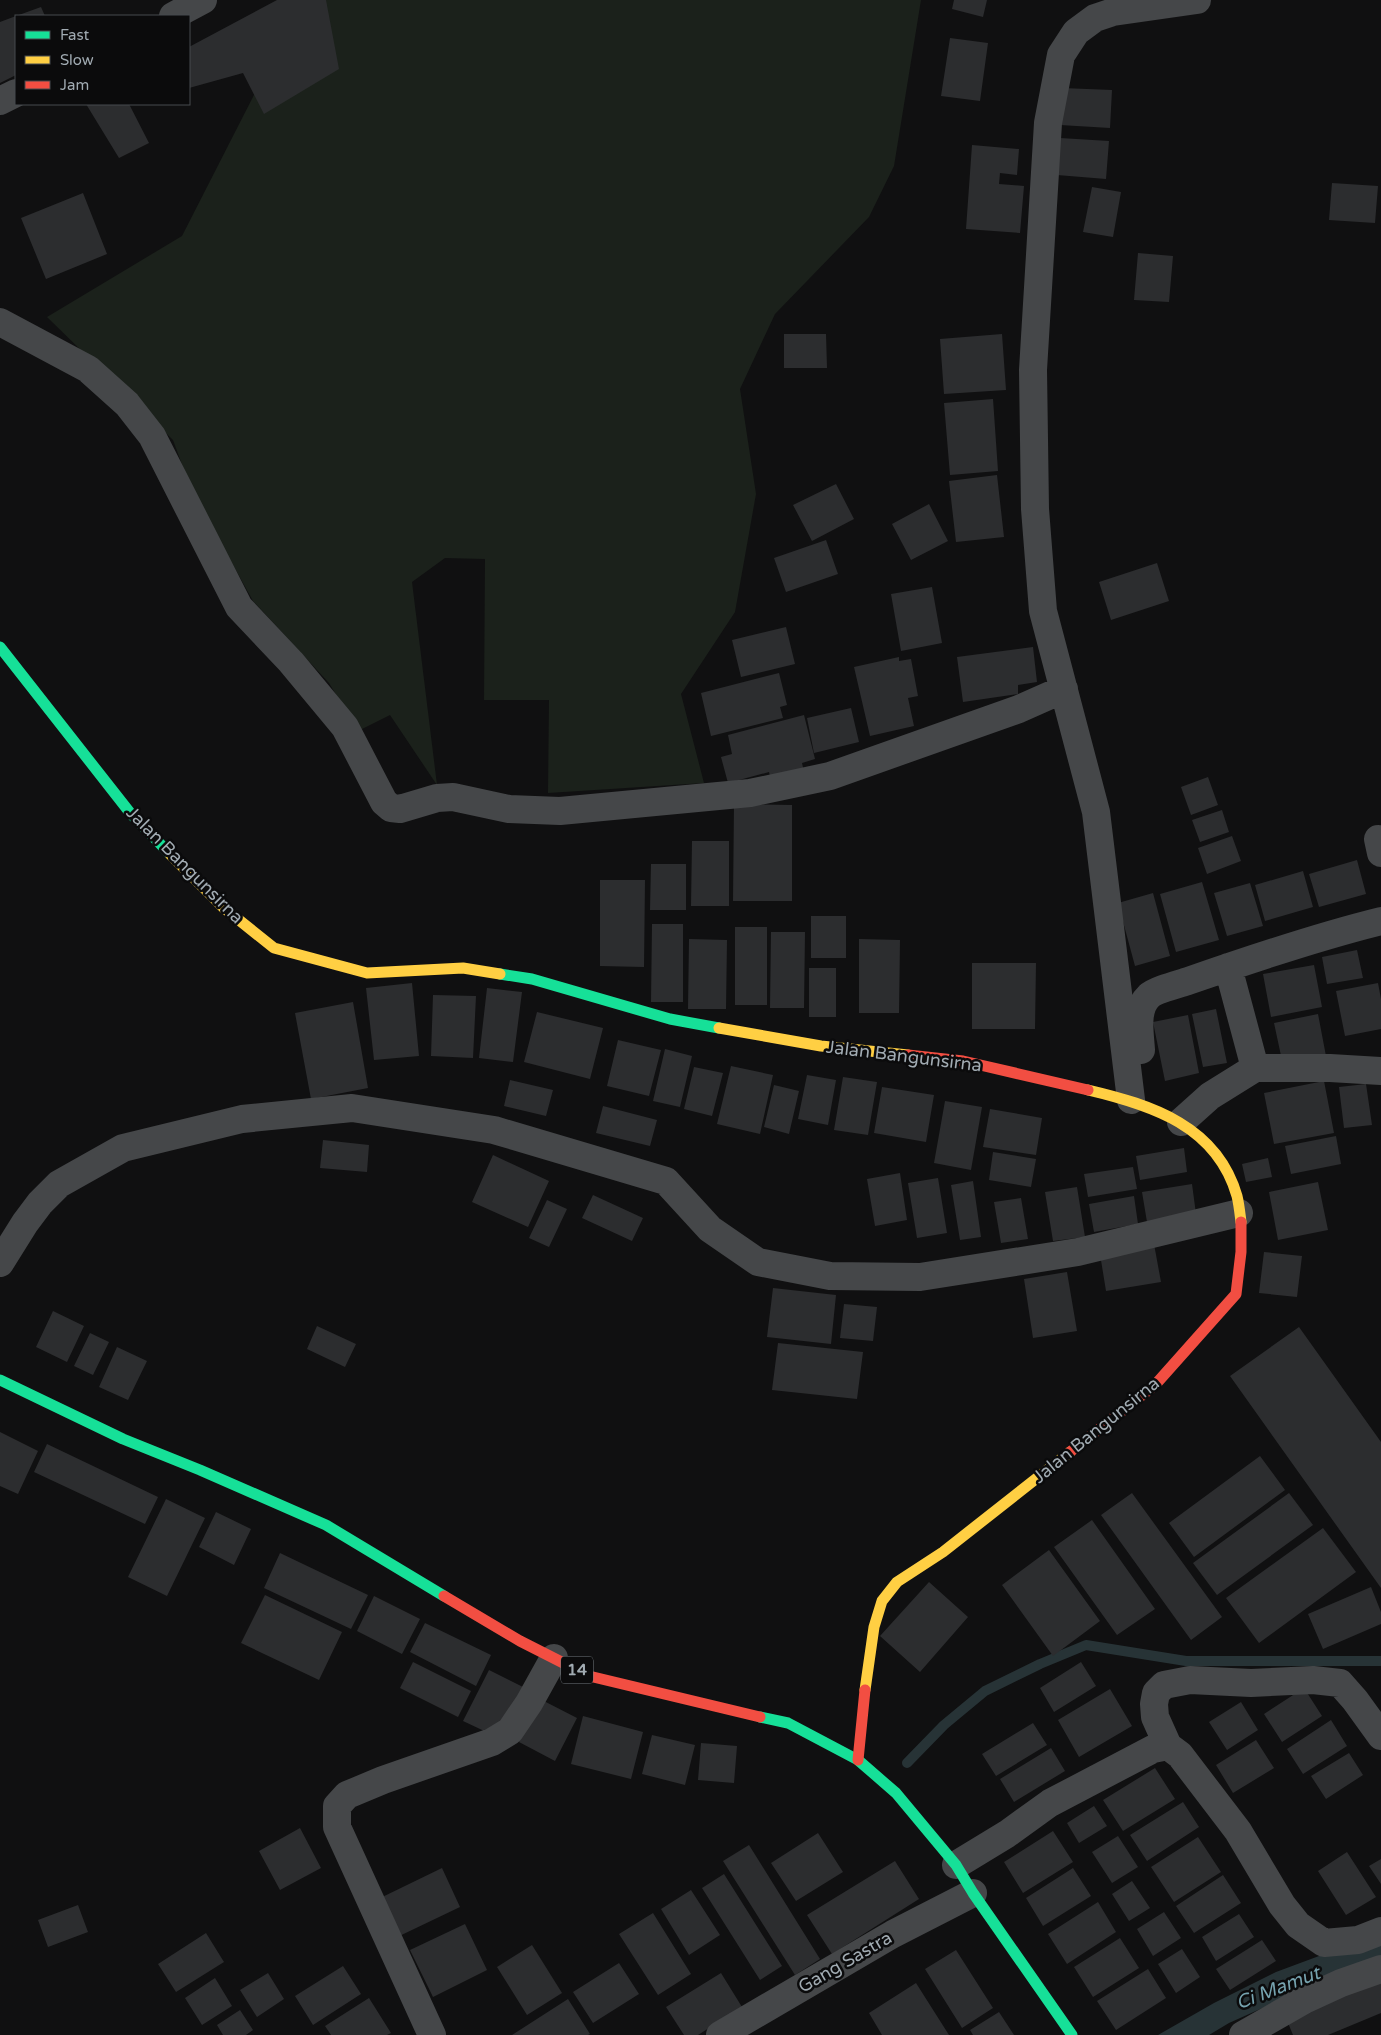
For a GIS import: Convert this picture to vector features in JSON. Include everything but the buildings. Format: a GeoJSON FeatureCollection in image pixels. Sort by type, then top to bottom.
{"type":"FeatureCollection","features":[{"type":"Feature","properties":{"kind":"main road","name":"Jalan Bangunsirna"},"geometry":{"type":"LineString","coordinates":[[0,648],[131,814],[224,908],[274,948],[367,973],[463,968],[532,979],[670,1020],[821,1046],[963,1061],[1139,1103],[1181,1122],[1208,1144],[1227,1170],[1237,1196],[1241,1252],[1236,1294],[1155,1385],[943,1552],[897,1582],[882,1601],[874,1627],[865,1687],[858,1760]]}},
{"type":"Feature","properties":{"kind":"main road","name":"14"},"geometry":{"type":"LineString","coordinates":[[0,1380],[123,1439],[326,1525],[520,1641],[589,1676],[788,1723],[858,1760],[896,1793],[956,1865],[973,1893],[1072,2035]]}},
{"type":"Feature","properties":{"kind":"street"},"geometry":{"type":"LineString","coordinates":[[175,15],[203,0]]}},
{"type":"Feature","properties":{"kind":"street"},"geometry":{"type":"LineString","coordinates":[[1139,1103],[1096,812],[1043,611],[1035,509],[1033,370],[1048,124],[1061,55],[1076,32],[1095,18],[1136,5],[1197,0]]}},
{"type":"Feature","properties":{"kind":"street"},"geometry":{"type":"LineString","coordinates":[[0,101],[15,94]]}},
{"type":"Feature","properties":{"kind":"street"},"geometry":{"type":"LineString","coordinates":[[0,322],[88,370],[127,404],[152,436],[239,607],[292,662],[345,727],[384,802],[391,808],[400,809],[436,798],[453,797],[508,809],[560,811],[750,793],[830,776],[1019,709],[1064,689]]}},
{"type":"Feature","properties":{"kind":"street"},"geometry":{"type":"LineString","coordinates":[[1139,1103],[1139,1024],[1141,1007],[1150,995],[1228,967],[1352,928],[1381,921]]}},
{"type":"Feature","properties":{"kind":"street"},"geometry":{"type":"LineString","coordinates":[[1228,967],[1255,1068]]}},
{"type":"Feature","properties":{"kind":"street"},"geometry":{"type":"LineString","coordinates":[[1181,1122],[1210,1096],[1255,1068],[1330,1068],[1381,1071]]}},
{"type":"Feature","properties":{"kind":"street"},"geometry":{"type":"LineString","coordinates":[[0,1264],[25,1223],[40,1203],[59,1184],[123,1148],[242,1119],[352,1108],[494,1130],[666,1182],[710,1230],[758,1262],[830,1276],[920,1277],[1078,1252],[1239,1213]]}},
{"type":"Feature","properties":{"kind":"street"},"geometry":{"type":"LineString","coordinates":[[432,2035],[337,1827],[337,1806],[346,1795],[392,1776],[492,1742],[510,1731],[529,1703],[554,1658]]}},
{"type":"Feature","properties":{"kind":"street"},"geometry":{"type":"LineString","coordinates":[[1381,1736],[1355,1700],[1340,1684],[1313,1680],[1250,1683],[1190,1680],[1164,1685],[1156,1693],[1154,1704],[1155,1717],[1168,1746],[1180,1755],[1238,1832],[1282,1905],[1298,1925],[1324,1943],[1358,1940],[1381,1931]]}},
{"type":"Feature","properties":{"kind":"street"},"geometry":{"type":"LineString","coordinates":[[956,1865],[1007,1834],[1050,1803],[1153,1749],[1168,1746]]}},
{"type":"Feature","properties":{"kind":"street","name":"Gang Sastra"},"geometry":{"type":"LineString","coordinates":[[720,2035],[893,1934],[973,1893]]}},
{"type":"Feature","properties":{"kind":"street"},"geometry":{"type":"LineString","coordinates":[[1243,2035],[1304,2000],[1341,1982],[1381,1969]]}},
{"type":"Feature","properties":{"kind":"shaded area"},"geometry":{"type":"Polygon","coordinates":[[[295,0],[921,0],[894,166],[869,217],[775,314],[740,389],[756,494],[735,612],[681,694],[704,783],[548,793],[549,700],[484,700],[485,559],[445,558],[412,582],[437,785],[390,715],[358,731],[329,683],[253,601],[191,489],[173,440],[47,317],[182,236],[259,85],[295,0]]]}},
{"type":"Feature","properties":{"kind":"water","name":"Ci Mamut"},"geometry":{"type":"Polygon","coordinates":[[[1381,1944],[1381,1962],[1289,1996],[1229,2023],[1209,2035],[1158,2035],[1214,2003],[1276,1972],[1319,1956],[1358,1951],[1381,1944]]]}},
{"type":"Feature","properties":{"kind":"waterway"},"geometry":{"type":"LineString","coordinates":[[907,1763],[944,1725],[985,1691],[1040,1664],[1086,1645],[1186,1661],[1381,1661]]}},
{"type":"Feature","properties":{"kind":"traffic: fast"},"geometry":{"type":"LineString","coordinates":[[0,647],[131,814],[170,854]]}},
{"type":"Feature","properties":{"kind":"traffic: fast"},"geometry":{"type":"LineString","coordinates":[[500,974],[532,979],[670,1019],[719,1028]]}},
{"type":"Feature","properties":{"kind":"traffic: fast"},"geometry":{"type":"LineString","coordinates":[[0,1380],[123,1439],[326,1525],[444,1596]]}},
{"type":"Feature","properties":{"kind":"traffic: fast"},"geometry":{"type":"LineString","coordinates":[[760,1717],[788,1723],[858,1760],[896,1793],[956,1865],[973,1893],[1072,2035]]}},
{"type":"Feature","properties":{"kind":"traffic: slow"},"geometry":{"type":"LineString","coordinates":[[170,854],[224,908],[274,948],[367,973],[463,968],[500,974]]}},
{"type":"Feature","properties":{"kind":"traffic: slow"},"geometry":{"type":"LineString","coordinates":[[719,1028],[821,1046],[908,1055]]}},
{"type":"Feature","properties":{"kind":"traffic: slow"},"geometry":{"type":"LineString","coordinates":[[1088,1090],[1135,1103],[1158,1112],[1179,1122],[1198,1136],[1214,1152],[1227,1172],[1237,1196],[1241,1222]]}},
{"type":"Feature","properties":{"kind":"traffic: slow"},"geometry":{"type":"LineString","coordinates":[[865,1690],[874,1627],[882,1601],[897,1582],[943,1552],[1070,1452]]}},
{"type":"Feature","properties":{"kind":"traffic: jam"},"geometry":{"type":"LineString","coordinates":[[908,1055],[963,1061],[1088,1090]]}},
{"type":"Feature","properties":{"kind":"traffic: jam"},"geometry":{"type":"LineString","coordinates":[[1070,1452],[1155,1385],[1236,1294],[1241,1252],[1241,1222]]}},
{"type":"Feature","properties":{"kind":"traffic: jam"},"geometry":{"type":"LineString","coordinates":[[444,1596],[520,1641],[589,1676],[760,1717]]}},
{"type":"Feature","properties":{"kind":"traffic: jam"},"geometry":{"type":"LineString","coordinates":[[858,1760],[865,1690]]}}]}
